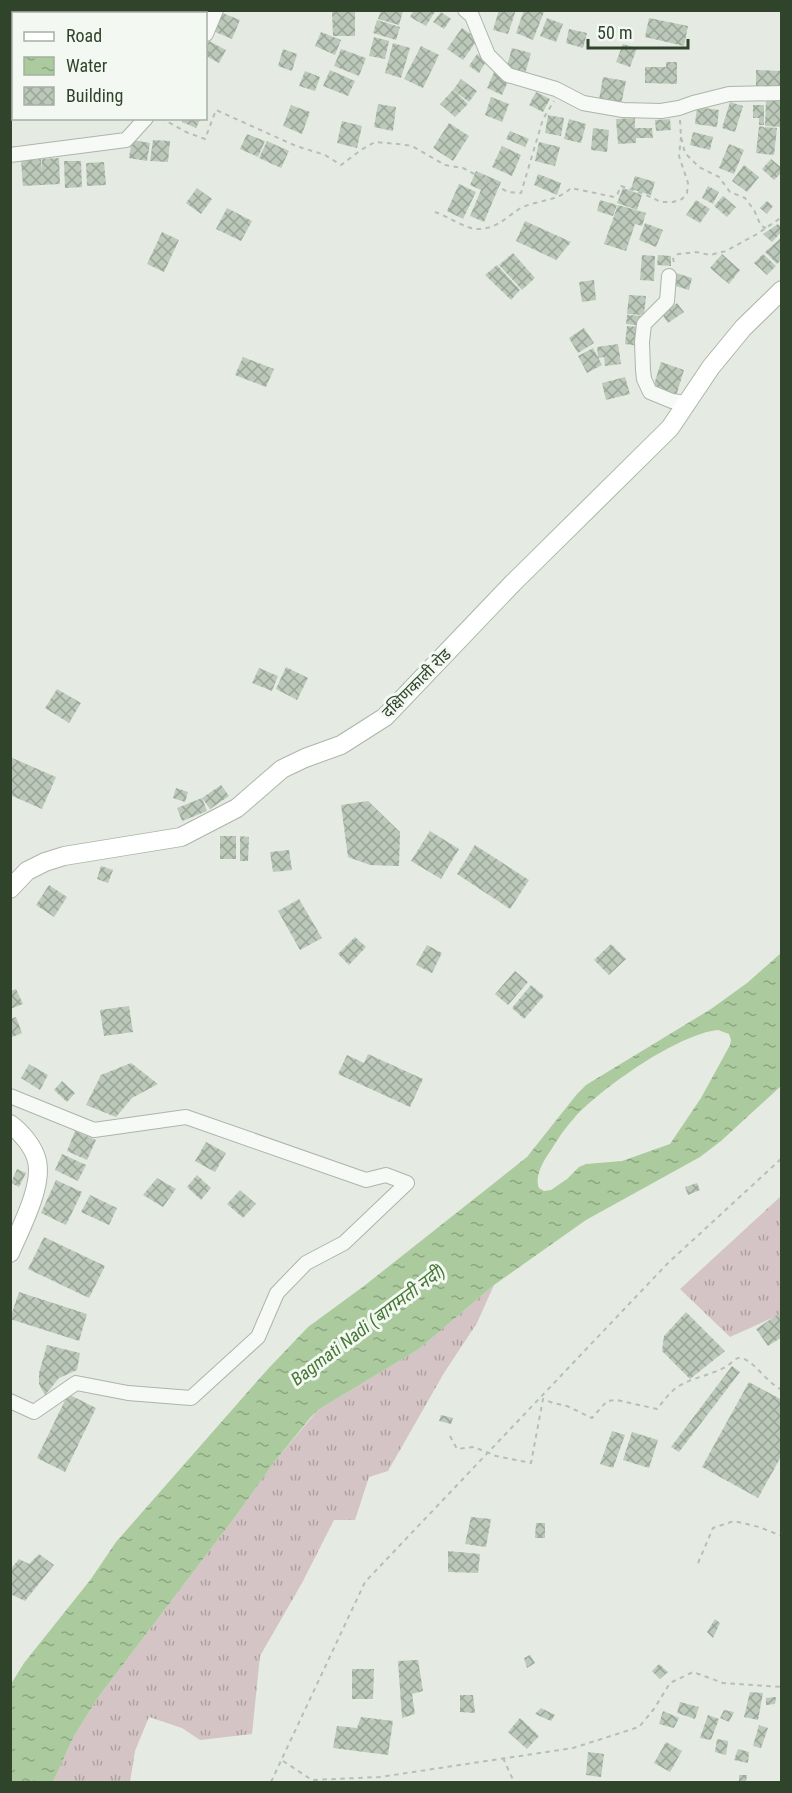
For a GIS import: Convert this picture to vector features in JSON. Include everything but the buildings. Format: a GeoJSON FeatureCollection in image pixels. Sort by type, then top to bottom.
{"type":"FeatureCollection","features":[{"type":"Feature","properties":{"kind":"main road","name":"दक्षिणकाली रोड"},"geometry":{"type":"LineString","coordinates":[[10,889],[27,871],[45,862],[75,854],[181,837],[237,808],[282,769],[342,745],[384,717],[513,583],[670,428],[711,367],[743,328],[782,290]]}},
{"type":"Feature","properties":{"kind":"main road"},"geometry":{"type":"LineString","coordinates":[[10,1124],[30,1145],[37,1159],[39,1172],[34,1195],[10,1253]]}},
{"type":"Feature","properties":{"kind":"street"},"geometry":{"type":"LineString","coordinates":[[207,32],[216,10]]}},
{"type":"Feature","properties":{"kind":"street"},"geometry":{"type":"LineString","coordinates":[[465,10],[472,16],[488,56],[508,75],[560,91],[583,103],[622,110],[661,111],[729,94],[782,93]]}},
{"type":"Feature","properties":{"kind":"street"},"geometry":{"type":"LineString","coordinates":[[10,155],[126,140],[144,120]]}},
{"type":"Feature","properties":{"kind":"street"},"geometry":{"type":"LineString","coordinates":[[669,276],[667,301],[644,324],[642,342],[644,379],[650,392],[672,401],[687,403]]}},
{"type":"Feature","properties":{"kind":"street"},"geometry":{"type":"LineString","coordinates":[[10,1096],[94,1130],[186,1117],[366,1180],[386,1174],[407,1183],[344,1243],[306,1263],[277,1293],[258,1337],[191,1398],[128,1393],[76,1383],[34,1412],[10,1401]]}},
{"type":"Feature","properties":{"kind":"path"},"geometry":{"type":"LineString","coordinates":[[165,120],[205,140],[216,110],[297,146],[325,155],[341,165],[375,142],[412,146],[445,165],[463,168],[508,192],[521,193],[543,119],[560,91]]}},
{"type":"Feature","properties":{"kind":"path"},"geometry":{"type":"LineString","coordinates":[[435,212],[477,230],[503,223],[513,213],[524,207],[556,198],[571,188],[614,197],[621,186],[661,202],[682,199],[687,193],[688,183],[679,156],[681,137],[679,108]]}},
{"type":"Feature","properties":{"kind":"path"},"geometry":{"type":"LineString","coordinates":[[681,137],[685,153],[699,167],[719,177],[730,192],[746,198],[761,226],[766,228]]}},
{"type":"Feature","properties":{"kind":"path"},"geometry":{"type":"LineString","coordinates":[[669,276],[674,268],[673,259],[678,254],[696,252],[710,255],[726,251],[782,217]]}},
{"type":"Feature","properties":{"kind":"path"},"geometry":{"type":"LineString","coordinates":[[271,1782],[365,1582],[668,1263],[782,1158]]}},
{"type":"Feature","properties":{"kind":"path"},"geometry":{"type":"LineString","coordinates":[[450,1436],[457,1449],[474,1446],[496,1456],[531,1463],[543,1399],[567,1406],[592,1418],[607,1401],[617,1400],[657,1410],[678,1386],[727,1366],[742,1357],[757,1368],[773,1385],[782,1390]]}},
{"type":"Feature","properties":{"kind":"path"},"geometry":{"type":"LineString","coordinates":[[698,1563],[712,1528],[734,1521],[782,1536]]}},
{"type":"Feature","properties":{"kind":"path"},"geometry":{"type":"LineString","coordinates":[[282,1761],[312,1780],[380,1777],[573,1748],[639,1727],[654,1709],[670,1683],[693,1672],[723,1683],[782,1687]]}},
{"type":"Feature","properties":{"kind":"path"},"geometry":{"type":"LineString","coordinates":[[503,1758],[514,1782]]}},
{"type":"Feature","properties":{"kind":"green space"},"geometry":{"type":"Polygon","coordinates":[[[781,1196],[781,1314],[730,1337],[680,1289],[781,1196]]]}},
{"type":"Feature","properties":{"kind":"green space"},"geometry":{"type":"Polygon","coordinates":[[[494,1285],[477,1323],[444,1373],[388,1471],[369,1477],[355,1520],[334,1520],[302,1583],[260,1656],[252,1734],[200,1740],[182,1728],[149,1717],[135,1751],[130,1782],[53,1782],[73,1738],[97,1699],[275,1461],[318,1410],[419,1349],[494,1285]]]}},
{"type":"Feature","properties":{"kind":"water","name":"Bagmati Nadi (बागमती नदी)"},"geometry":{"type":"Polygon","coordinates":[[[781,953],[781,1086],[721,1141],[700,1157],[586,1220],[494,1285],[419,1349],[318,1410],[275,1461],[97,1699],[73,1738],[53,1782],[11,1782],[11,1684],[24,1663],[91,1579],[116,1542],[267,1370],[308,1327],[364,1286],[527,1157],[586,1085],[711,1009],[747,983],[781,953]],[[718,1030],[683,1041],[642,1064],[604,1091],[575,1117],[556,1141],[540,1168],[539,1188],[544,1191],[551,1190],[586,1164],[622,1161],[670,1144],[701,1098],[730,1045],[729,1034],[718,1030]]]}}]}
